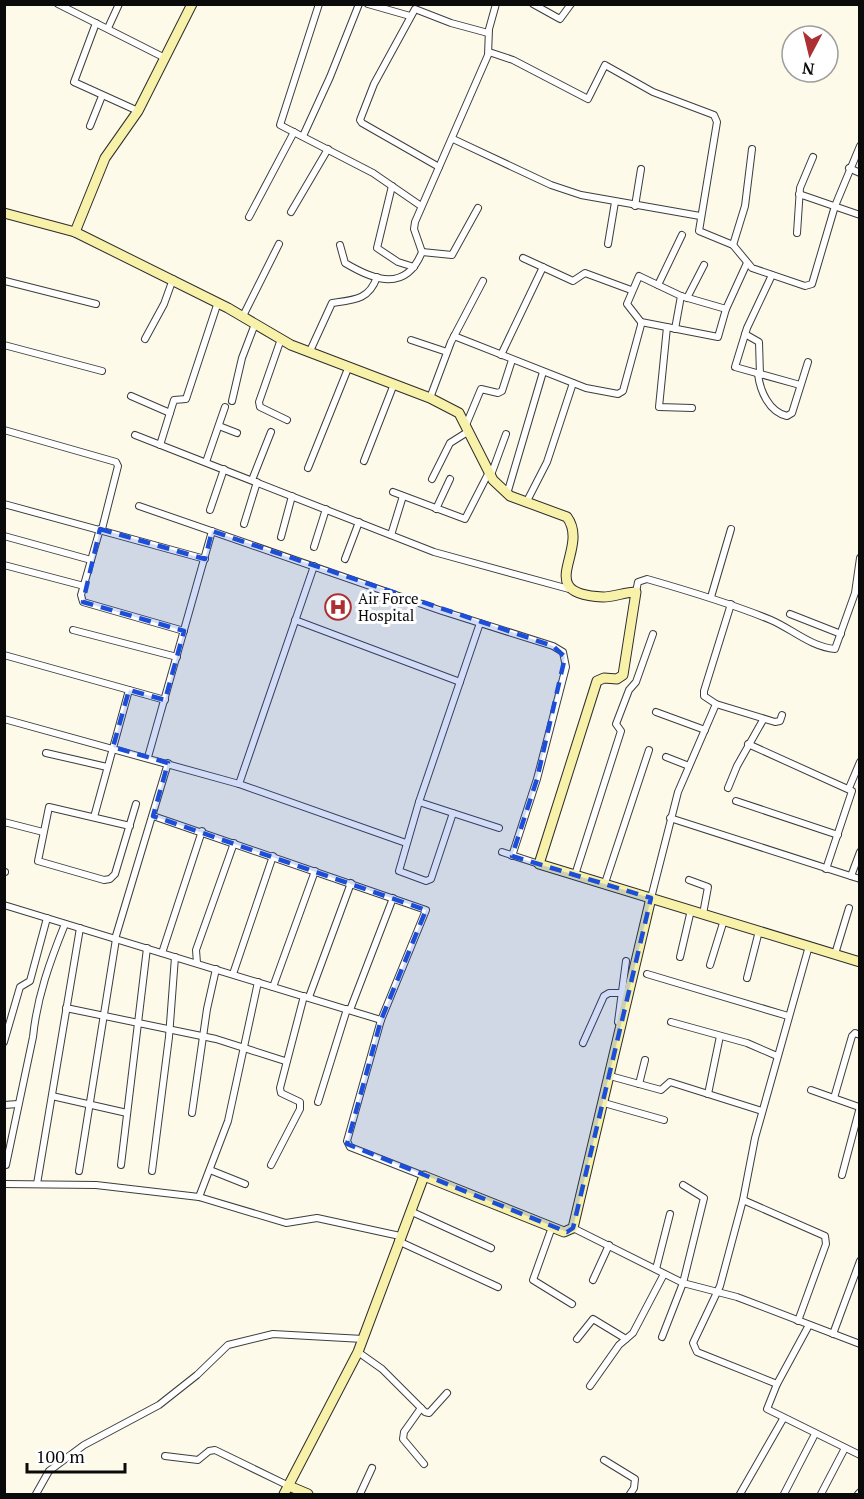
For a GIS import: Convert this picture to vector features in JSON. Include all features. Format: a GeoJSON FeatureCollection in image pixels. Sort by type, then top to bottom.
{"type":"FeatureCollection","features":[{"type":"Feature","properties":{"kind":"street"},"geometry":{"type":"LineString","coordinates":[[58,4],[165,58]]}},
{"type":"Feature","properties":{"kind":"street"},"geometry":{"type":"LineString","coordinates":[[108,28],[119,4]]}},
{"type":"Feature","properties":{"kind":"street"},"geometry":{"type":"LineString","coordinates":[[75,232],[105,158],[138,111],[192,4]]}},
{"type":"Feature","properties":{"kind":"street"},"geometry":{"type":"LineString","coordinates":[[319,4],[280,122],[281,126],[328,149],[392,186],[421,206]]}},
{"type":"Feature","properties":{"kind":"street"},"geometry":{"type":"LineString","coordinates":[[303,136],[330,77],[359,4]]}},
{"type":"Feature","properties":{"kind":"street"},"geometry":{"type":"LineString","coordinates":[[368,4],[410,16]]}},
{"type":"Feature","properties":{"kind":"street"},"geometry":{"type":"LineString","coordinates":[[340,245],[345,263],[377,277],[396,281],[414,267],[422,252],[414,225],[489,52],[488,33],[495,6],[487,4]]}},
{"type":"Feature","properties":{"kind":"street"},"geometry":{"type":"LineString","coordinates":[[533,4],[560,19],[572,4]]}},
{"type":"Feature","properties":{"kind":"street"},"geometry":{"type":"LineString","coordinates":[[439,167],[360,122],[371,90],[410,16],[417,9],[448,22],[488,33]]}},
{"type":"Feature","properties":{"kind":"street"},"geometry":{"type":"LineString","coordinates":[[96,23],[74,82],[138,111]]}},
{"type":"Feature","properties":{"kind":"street"},"geometry":{"type":"LineString","coordinates":[[489,52],[513,60],[588,99],[605,65],[653,92],[714,115],[717,122],[700,216],[701,234],[733,245],[752,268],[806,286],[812,284],[835,206],[860,146]]}},
{"type":"Feature","properties":{"kind":"street"},"geometry":{"type":"LineString","coordinates":[[90,126],[102,96]]}},
{"type":"Feature","properties":{"kind":"street"},"geometry":{"type":"LineString","coordinates":[[249,217],[294,132]]}},
{"type":"Feature","properties":{"kind":"street"},"geometry":{"type":"LineString","coordinates":[[453,139],[562,189],[635,206],[700,216]]}},
{"type":"Feature","properties":{"kind":"street"},"geometry":{"type":"LineString","coordinates":[[291,212],[328,149]]}},
{"type":"Feature","properties":{"kind":"street"},"geometry":{"type":"LineString","coordinates":[[733,245],[746,202],[752,149]]}},
{"type":"Feature","properties":{"kind":"street"},"geometry":{"type":"LineString","coordinates":[[797,233],[799,194],[813,157]]}},
{"type":"Feature","properties":{"kind":"street"},"geometry":{"type":"LineString","coordinates":[[849,168],[860,173]]}},
{"type":"Feature","properties":{"kind":"street"},"geometry":{"type":"LineString","coordinates":[[635,206],[641,170]]}},
{"type":"Feature","properties":{"kind":"street"},"geometry":{"type":"LineString","coordinates":[[392,186],[377,248],[398,262],[414,267]]}},
{"type":"Feature","properties":{"kind":"street"},"geometry":{"type":"LineString","coordinates":[[799,194],[860,215]]}},
{"type":"Feature","properties":{"kind":"street"},"geometry":{"type":"LineString","coordinates":[[608,244],[615,202]]}},
{"type":"Feature","properties":{"kind":"street"},"geometry":{"type":"LineString","coordinates":[[422,252],[452,255],[478,208]]}},
{"type":"Feature","properties":{"kind":"street"},"geometry":{"type":"LineString","coordinates":[[4,213],[75,232],[218,302],[280,339],[430,398],[459,413],[490,474],[507,494],[567,518],[572,523],[566,580],[569,589]]}},
{"type":"Feature","properties":{"kind":"street"},"geometry":{"type":"LineString","coordinates":[[658,285],[682,235]]}},
{"type":"Feature","properties":{"kind":"street"},"geometry":{"type":"LineString","coordinates":[[243,316],[279,244]]}},
{"type":"Feature","properties":{"kind":"street"},"geometry":{"type":"LineString","coordinates":[[523,258],[573,281],[585,273],[631,290]]}},
{"type":"Feature","properties":{"kind":"street"},"geometry":{"type":"LineString","coordinates":[[726,309],[684,297],[639,276],[627,299],[629,309],[641,322],[718,337],[726,309],[747,263]]}},
{"type":"Feature","properties":{"kind":"street"},"geometry":{"type":"LineString","coordinates":[[675,329],[684,297],[704,265]]}},
{"type":"Feature","properties":{"kind":"street"},"geometry":{"type":"LineString","coordinates":[[501,355],[543,267]]}},
{"type":"Feature","properties":{"kind":"street"},"geometry":{"type":"LineString","coordinates":[[772,275],[745,334],[735,367],[800,385]]}},
{"type":"Feature","properties":{"kind":"street"},"geometry":{"type":"LineString","coordinates":[[310,351],[332,303],[363,298],[373,289],[377,277]]}},
{"type":"Feature","properties":{"kind":"street"},"geometry":{"type":"LineString","coordinates":[[145,339],[164,304],[173,279]]}},
{"type":"Feature","properties":{"kind":"street"},"geometry":{"type":"LineString","coordinates":[[4,288],[5,280],[96,304]]}},
{"type":"Feature","properties":{"kind":"street"},"geometry":{"type":"LineString","coordinates":[[430,398],[454,336],[483,281]]}},
{"type":"Feature","properties":{"kind":"street"},"geometry":{"type":"LineString","coordinates":[[160,445],[175,399],[186,399],[218,302]]}},
{"type":"Feature","properties":{"kind":"street"},"geometry":{"type":"LineString","coordinates":[[454,336],[592,390],[622,393],[641,322]]}},
{"type":"Feature","properties":{"kind":"street"},"geometry":{"type":"LineString","coordinates":[[232,401],[235,381],[255,324]]}},
{"type":"Feature","properties":{"kind":"street"},"geometry":{"type":"LineString","coordinates":[[667,327],[659,407],[692,408]]}},
{"type":"Feature","properties":{"kind":"street"},"geometry":{"type":"LineString","coordinates":[[745,334],[759,342],[761,392],[774,410],[782,415],[792,413],[808,362]]}},
{"type":"Feature","properties":{"kind":"street"},"geometry":{"type":"LineString","coordinates":[[280,339],[258,402],[260,407],[287,420]]}},
{"type":"Feature","properties":{"kind":"street"},"geometry":{"type":"LineString","coordinates":[[411,340],[447,352]]}},
{"type":"Feature","properties":{"kind":"street"},"geometry":{"type":"LineString","coordinates":[[4,345],[102,371]]}},
{"type":"Feature","properties":{"kind":"street"},"geometry":{"type":"LineString","coordinates":[[432,479],[450,442],[467,428],[481,390],[498,393],[502,391],[512,360]]}},
{"type":"Feature","properties":{"kind":"street"},"geometry":{"type":"LineString","coordinates":[[308,468],[349,366]]}},
{"type":"Feature","properties":{"kind":"street"},"geometry":{"type":"LineString","coordinates":[[507,494],[543,372]]}},
{"type":"Feature","properties":{"kind":"street"},"geometry":{"type":"LineString","coordinates":[[526,503],[547,462],[573,383]]}},
{"type":"Feature","properties":{"kind":"street"},"geometry":{"type":"LineString","coordinates":[[364,461],[394,384]]}},
{"type":"Feature","properties":{"kind":"street"},"geometry":{"type":"LineString","coordinates":[[130,396],[170,413]]}},
{"type":"Feature","properties":{"kind":"street"},"geometry":{"type":"LineString","coordinates":[[206,462],[225,407]]}},
{"type":"Feature","properties":{"kind":"street"},"geometry":{"type":"LineString","coordinates":[[219,426],[237,433]]}},
{"type":"Feature","properties":{"kind":"street"},"geometry":{"type":"LineString","coordinates":[[4,430],[116,462],[118,466],[81,600],[86,605],[184,631]]}},
{"type":"Feature","properties":{"kind":"street"},"geometry":{"type":"LineString","coordinates":[[244,524],[271,432]]}},
{"type":"Feature","properties":{"kind":"street"},"geometry":{"type":"LineString","coordinates":[[393,492],[465,519],[490,474],[506,434]]}},
{"type":"Feature","properties":{"kind":"street"},"geometry":{"type":"LineString","coordinates":[[135,435],[391,535],[483,567],[569,589],[576,594],[606,597],[636,592]]}},
{"type":"Feature","properties":{"kind":"street"},"geometry":{"type":"LineString","coordinates":[[210,510],[224,469]]}},
{"type":"Feature","properties":{"kind":"street"},"geometry":{"type":"LineString","coordinates":[[436,509],[450,479]]}},
{"type":"Feature","properties":{"kind":"street"},"geometry":{"type":"LineString","coordinates":[[281,537],[292,496]]}},
{"type":"Feature","properties":{"kind":"street"},"geometry":{"type":"LineString","coordinates":[[391,535],[403,496]]}},
{"type":"Feature","properties":{"kind":"street"},"geometry":{"type":"LineString","coordinates":[[4,504],[101,529],[205,560]]}},
{"type":"Feature","properties":{"kind":"street"},"geometry":{"type":"LineString","coordinates":[[139,506],[559,648],[566,662],[537,779],[512,856]]}},
{"type":"Feature","properties":{"kind":"street"},"geometry":{"type":"LineString","coordinates":[[314,547],[326,509]]}},
{"type":"Feature","properties":{"kind":"street"},"geometry":{"type":"LineString","coordinates":[[345,559],[359,522]]}},
{"type":"Feature","properties":{"kind":"street"},"geometry":{"type":"LineString","coordinates":[[711,597],[731,529]]}},
{"type":"Feature","properties":{"kind":"street"},"geometry":{"type":"LineString","coordinates":[[148,757],[212,531]]}},
{"type":"Feature","properties":{"kind":"street"},"geometry":{"type":"LineString","coordinates":[[4,536],[91,560]]}},
{"type":"Feature","properties":{"kind":"street"},"geometry":{"type":"LineString","coordinates":[[539,864],[597,681],[604,678],[617,680],[622,675],[638,582],[647,579],[731,604],[832,650],[836,648],[855,593],[860,558]]}},
{"type":"Feature","properties":{"kind":"street"},"geometry":{"type":"LineString","coordinates":[[4,565],[84,586]]}},
{"type":"Feature","properties":{"kind":"street"},"geometry":{"type":"LineString","coordinates":[[239,784],[314,566]]}},
{"type":"Feature","properties":{"kind":"street"},"geometry":{"type":"LineString","coordinates":[[731,604],[704,696],[716,705],[763,720],[778,722],[782,715]]}},
{"type":"Feature","properties":{"kind":"street"},"geometry":{"type":"LineString","coordinates":[[790,614],[841,634]]}},
{"type":"Feature","properties":{"kind":"street"},"geometry":{"type":"LineString","coordinates":[[295,620],[460,682]]}},
{"type":"Feature","properties":{"kind":"street"},"geometry":{"type":"LineString","coordinates":[[453,813],[429,881],[399,872],[418,802],[480,623]]}},
{"type":"Feature","properties":{"kind":"street"},"geometry":{"type":"LineString","coordinates":[[73,630],[177,657]]}},
{"type":"Feature","properties":{"kind":"street"},"geometry":{"type":"LineString","coordinates":[[575,875],[621,731],[616,724],[629,690],[636,682],[653,634]]}},
{"type":"Feature","properties":{"kind":"street"},"geometry":{"type":"LineString","coordinates":[[4,655],[165,700]]}},
{"type":"Feature","properties":{"kind":"street"},"geometry":{"type":"LineString","coordinates":[[94,817],[129,690]]}},
{"type":"Feature","properties":{"kind":"street"},"geometry":{"type":"LineString","coordinates":[[573,1228],[670,818],[689,766],[716,705]]}},
{"type":"Feature","properties":{"kind":"street"},"geometry":{"type":"LineString","coordinates":[[656,712],[705,730]]}},
{"type":"Feature","properties":{"kind":"street"},"geometry":{"type":"LineString","coordinates":[[4,719],[113,747],[239,784],[406,843]]}},
{"type":"Feature","properties":{"kind":"street"},"geometry":{"type":"LineString","coordinates":[[728,788],[748,744],[763,720]]}},
{"type":"Feature","properties":{"kind":"street"},"geometry":{"type":"LineString","coordinates":[[748,744],[849,788],[853,793],[826,869]]}},
{"type":"Feature","properties":{"kind":"street"},"geometry":{"type":"LineString","coordinates":[[605,883],[649,750]]}},
{"type":"Feature","properties":{"kind":"street"},"geometry":{"type":"LineString","coordinates":[[46,753],[107,767]]}},
{"type":"Feature","properties":{"kind":"street"},"geometry":{"type":"LineString","coordinates":[[666,757],[689,766]]}},
{"type":"Feature","properties":{"kind":"street"},"geometry":{"type":"LineString","coordinates":[[849,788],[860,762]]}},
{"type":"Feature","properties":{"kind":"street"},"geometry":{"type":"LineString","coordinates":[[79,1171],[115,939],[168,763]]}},
{"type":"Feature","properties":{"kind":"street"},"geometry":{"type":"LineString","coordinates":[[736,801],[838,835]]}},
{"type":"Feature","properties":{"kind":"street"},"geometry":{"type":"LineString","coordinates":[[418,802],[499,828]]}},
{"type":"Feature","properties":{"kind":"street"},"geometry":{"type":"LineString","coordinates":[[130,826],[49,807],[39,862],[107,880],[116,874],[130,826],[136,804]]}},
{"type":"Feature","properties":{"kind":"street"},"geometry":{"type":"LineString","coordinates":[[153,816],[426,910],[381,1020],[347,1144],[564,1232],[573,1228],[683,1283],[717,1291],[860,1344]]}},
{"type":"Feature","properties":{"kind":"street"},"geometry":{"type":"LineString","coordinates":[[670,818],[860,879]]}},
{"type":"Feature","properties":{"kind":"street"},"geometry":{"type":"LineString","coordinates":[[4,822],[43,832]]}},
{"type":"Feature","properties":{"kind":"street"},"geometry":{"type":"LineString","coordinates":[[162,953],[202,831]]}},
{"type":"Feature","properties":{"kind":"street"},"geometry":{"type":"LineString","coordinates":[[197,963],[196,950],[234,843]]}},
{"type":"Feature","properties":{"kind":"street"},"geometry":{"type":"LineString","coordinates":[[502,852],[860,962]]}},
{"type":"Feature","properties":{"kind":"street"},"geometry":{"type":"LineString","coordinates":[[851,876],[860,852]]}},
{"type":"Feature","properties":{"kind":"street"},"geometry":{"type":"LineString","coordinates":[[233,975],[273,856]]}},
{"type":"Feature","properties":{"kind":"street"},"geometry":{"type":"LineString","coordinates":[[273,987],[315,871]]}},
{"type":"Feature","properties":{"kind":"street"},"geometry":{"type":"LineString","coordinates":[[689,880],[708,887],[703,914]]}},
{"type":"Feature","properties":{"kind":"street"},"geometry":{"type":"LineString","coordinates":[[272,1165],[301,1105],[298,1100],[280,1091],[285,1061],[306,997],[351,884]]}},
{"type":"Feature","properties":{"kind":"street"},"geometry":{"type":"LineString","coordinates":[[318,1102],[349,1010],[393,898]]}},
{"type":"Feature","properties":{"kind":"street"},"geometry":{"type":"LineString","coordinates":[[4,905],[381,1020]]}},
{"type":"Feature","properties":{"kind":"street"},"geometry":{"type":"LineString","coordinates":[[835,954],[849,908]]}},
{"type":"Feature","properties":{"kind":"street"},"geometry":{"type":"LineString","coordinates":[[680,957],[691,910]]}},
{"type":"Feature","properties":{"kind":"street"},"geometry":{"type":"LineString","coordinates":[[4,1042],[20,987],[30,981],[47,918]]}},
{"type":"Feature","properties":{"kind":"street"},"geometry":{"type":"LineString","coordinates":[[710,965],[724,920]]}},
{"type":"Feature","properties":{"kind":"street"},"geometry":{"type":"LineString","coordinates":[[6,1165],[45,978],[65,924]]}},
{"type":"Feature","properties":{"kind":"street"},"geometry":{"type":"LineString","coordinates":[[37,1184],[80,928]]}},
{"type":"Feature","properties":{"kind":"street"},"geometry":{"type":"LineString","coordinates":[[747,978],[759,931]]}},
{"type":"Feature","properties":{"kind":"street"},"geometry":{"type":"LineString","coordinates":[[777,1384],[695,1350],[693,1342],[717,1291],[743,1200],[762,1111],[809,946]]}},
{"type":"Feature","properties":{"kind":"street"},"geometry":{"type":"LineString","coordinates":[[121,1165],[147,948]]}},
{"type":"Feature","properties":{"kind":"street"},"geometry":{"type":"LineString","coordinates":[[152,1171],[175,957]]}},
{"type":"Feature","properties":{"kind":"street"},"geometry":{"type":"LineString","coordinates":[[616,1035],[626,962]]}},
{"type":"Feature","properties":{"kind":"street"},"geometry":{"type":"LineString","coordinates":[[192,1113],[216,969]]}},
{"type":"Feature","properties":{"kind":"street"},"geometry":{"type":"LineString","coordinates":[[647,974],[788,1017]]}},
{"type":"Feature","properties":{"kind":"street"},"geometry":{"type":"LineString","coordinates":[[199,1197],[228,1121],[258,982]]}},
{"type":"Feature","properties":{"kind":"street"},"geometry":{"type":"LineString","coordinates":[[583,1043],[604,996],[609,993],[622,993]]}},
{"type":"Feature","properties":{"kind":"street"},"geometry":{"type":"LineString","coordinates":[[66,1008],[203,1037],[285,1061]]}},
{"type":"Feature","properties":{"kind":"street"},"geometry":{"type":"LineString","coordinates":[[671,1022],[777,1056]]}},
{"type":"Feature","properties":{"kind":"street"},"geometry":{"type":"LineString","coordinates":[[834,1098],[852,1036],[854,1033],[860,1035]]}},
{"type":"Feature","properties":{"kind":"street"},"geometry":{"type":"LineString","coordinates":[[708,1094],[720,1036]]}},
{"type":"Feature","properties":{"kind":"street"},"geometry":{"type":"LineString","coordinates":[[639,1084],[645,1060]]}},
{"type":"Feature","properties":{"kind":"street"},"geometry":{"type":"LineString","coordinates":[[610,1076],[663,1090],[670,1082],[762,1111]]}},
{"type":"Feature","properties":{"kind":"street"},"geometry":{"type":"LineString","coordinates":[[811,1090],[859,1107],[842,1175]]}},
{"type":"Feature","properties":{"kind":"street"},"geometry":{"type":"LineString","coordinates":[[52,1096],[127,1113]]}},
{"type":"Feature","properties":{"kind":"street"},"geometry":{"type":"LineString","coordinates":[[604,1103],[664,1120]]}},
{"type":"Feature","properties":{"kind":"street"},"geometry":{"type":"LineString","coordinates":[[4,1105],[18,1104]]}},
{"type":"Feature","properties":{"kind":"street"},"geometry":{"type":"LineString","coordinates":[[210,1170],[245,1184]]}},
{"type":"Feature","properties":{"kind":"street"},"geometry":{"type":"LineString","coordinates":[[287,1490],[358,1352],[384,1291],[399,1238],[424,1176]]}},
{"type":"Feature","properties":{"kind":"street"},"geometry":{"type":"LineString","coordinates":[[4,1184],[96,1185],[199,1197],[286,1223],[316,1218],[399,1238],[498,1287]]}},
{"type":"Feature","properties":{"kind":"street"},"geometry":{"type":"LineString","coordinates":[[662,1337],[683,1283],[704,1198],[683,1185]]}},
{"type":"Feature","properties":{"kind":"street"},"geometry":{"type":"LineString","coordinates":[[743,1200],[822,1234],[826,1240],[798,1321]]}},
{"type":"Feature","properties":{"kind":"street"},"geometry":{"type":"LineString","coordinates":[[409,1211],[491,1248]]}},
{"type":"Feature","properties":{"kind":"street"},"geometry":{"type":"LineString","coordinates":[[656,1269],[670,1214]]}},
{"type":"Feature","properties":{"kind":"street"},"geometry":{"type":"LineString","coordinates":[[552,1227],[533,1280],[572,1304]]}},
{"type":"Feature","properties":{"kind":"street"},"geometry":{"type":"LineString","coordinates":[[593,1280],[609,1245]]}},
{"type":"Feature","properties":{"kind":"street"},"geometry":{"type":"LineString","coordinates":[[833,1334],[860,1260]]}},
{"type":"Feature","properties":{"kind":"street"},"geometry":{"type":"LineString","coordinates":[[590,1386],[633,1333],[664,1274]]}},
{"type":"Feature","properties":{"kind":"street"},"geometry":{"type":"LineString","coordinates":[[577,1339],[593,1319],[626,1339]]}},
{"type":"Feature","properties":{"kind":"street"},"geometry":{"type":"LineString","coordinates":[[809,1325],[777,1384],[768,1409],[783,1419],[860,1455]]}},
{"type":"Feature","properties":{"kind":"street"},"geometry":{"type":"LineString","coordinates":[[36,1494],[49,1471],[84,1445],[159,1405],[197,1375],[228,1345],[273,1334],[363,1339]]}},
{"type":"Feature","properties":{"kind":"street"},"geometry":{"type":"LineString","coordinates":[[358,1352],[382,1369],[421,1408],[429,1413],[447,1393]]}},
{"type":"Feature","properties":{"kind":"street"},"geometry":{"type":"LineString","coordinates":[[421,1408],[404,1432],[403,1439],[424,1464]]}},
{"type":"Feature","properties":{"kind":"street"},"geometry":{"type":"LineString","coordinates":[[740,1494],[783,1419]]}},
{"type":"Feature","properties":{"kind":"street"},"geometry":{"type":"LineString","coordinates":[[784,1494],[815,1434]]}},
{"type":"Feature","properties":{"kind":"street"},"geometry":{"type":"LineString","coordinates":[[821,1494],[845,1448]]}},
{"type":"Feature","properties":{"kind":"street"},"geometry":{"type":"LineString","coordinates":[[165,1456],[195,1460],[215,1450],[287,1490],[308,1494]]}},
{"type":"Feature","properties":{"kind":"street"},"geometry":{"type":"LineString","coordinates":[[604,1460],[635,1479],[634,1488],[630,1494]]}},
{"type":"Feature","properties":{"kind":"street"},"geometry":{"type":"LineString","coordinates":[[360,1494],[372,1467]]}},
{"type":"Feature","properties":{"kind":"highlighted area"},"geometry":{"type":"Polygon","coordinates":[[[100,529],[205,559],[212,531],[553,646],[565,657],[537,779],[512,856],[651,898],[573,1228],[567,1232],[347,1144],[381,1020],[426,910],[153,816],[168,763],[113,747],[129,690],[165,700],[184,631],[83,602],[100,529]]]}},
{"type":"Feature","properties":{"kind":"place","name":"Air Force Hospital"},"geometry":{"type":"Point","coordinates":[338,607]}}]}
